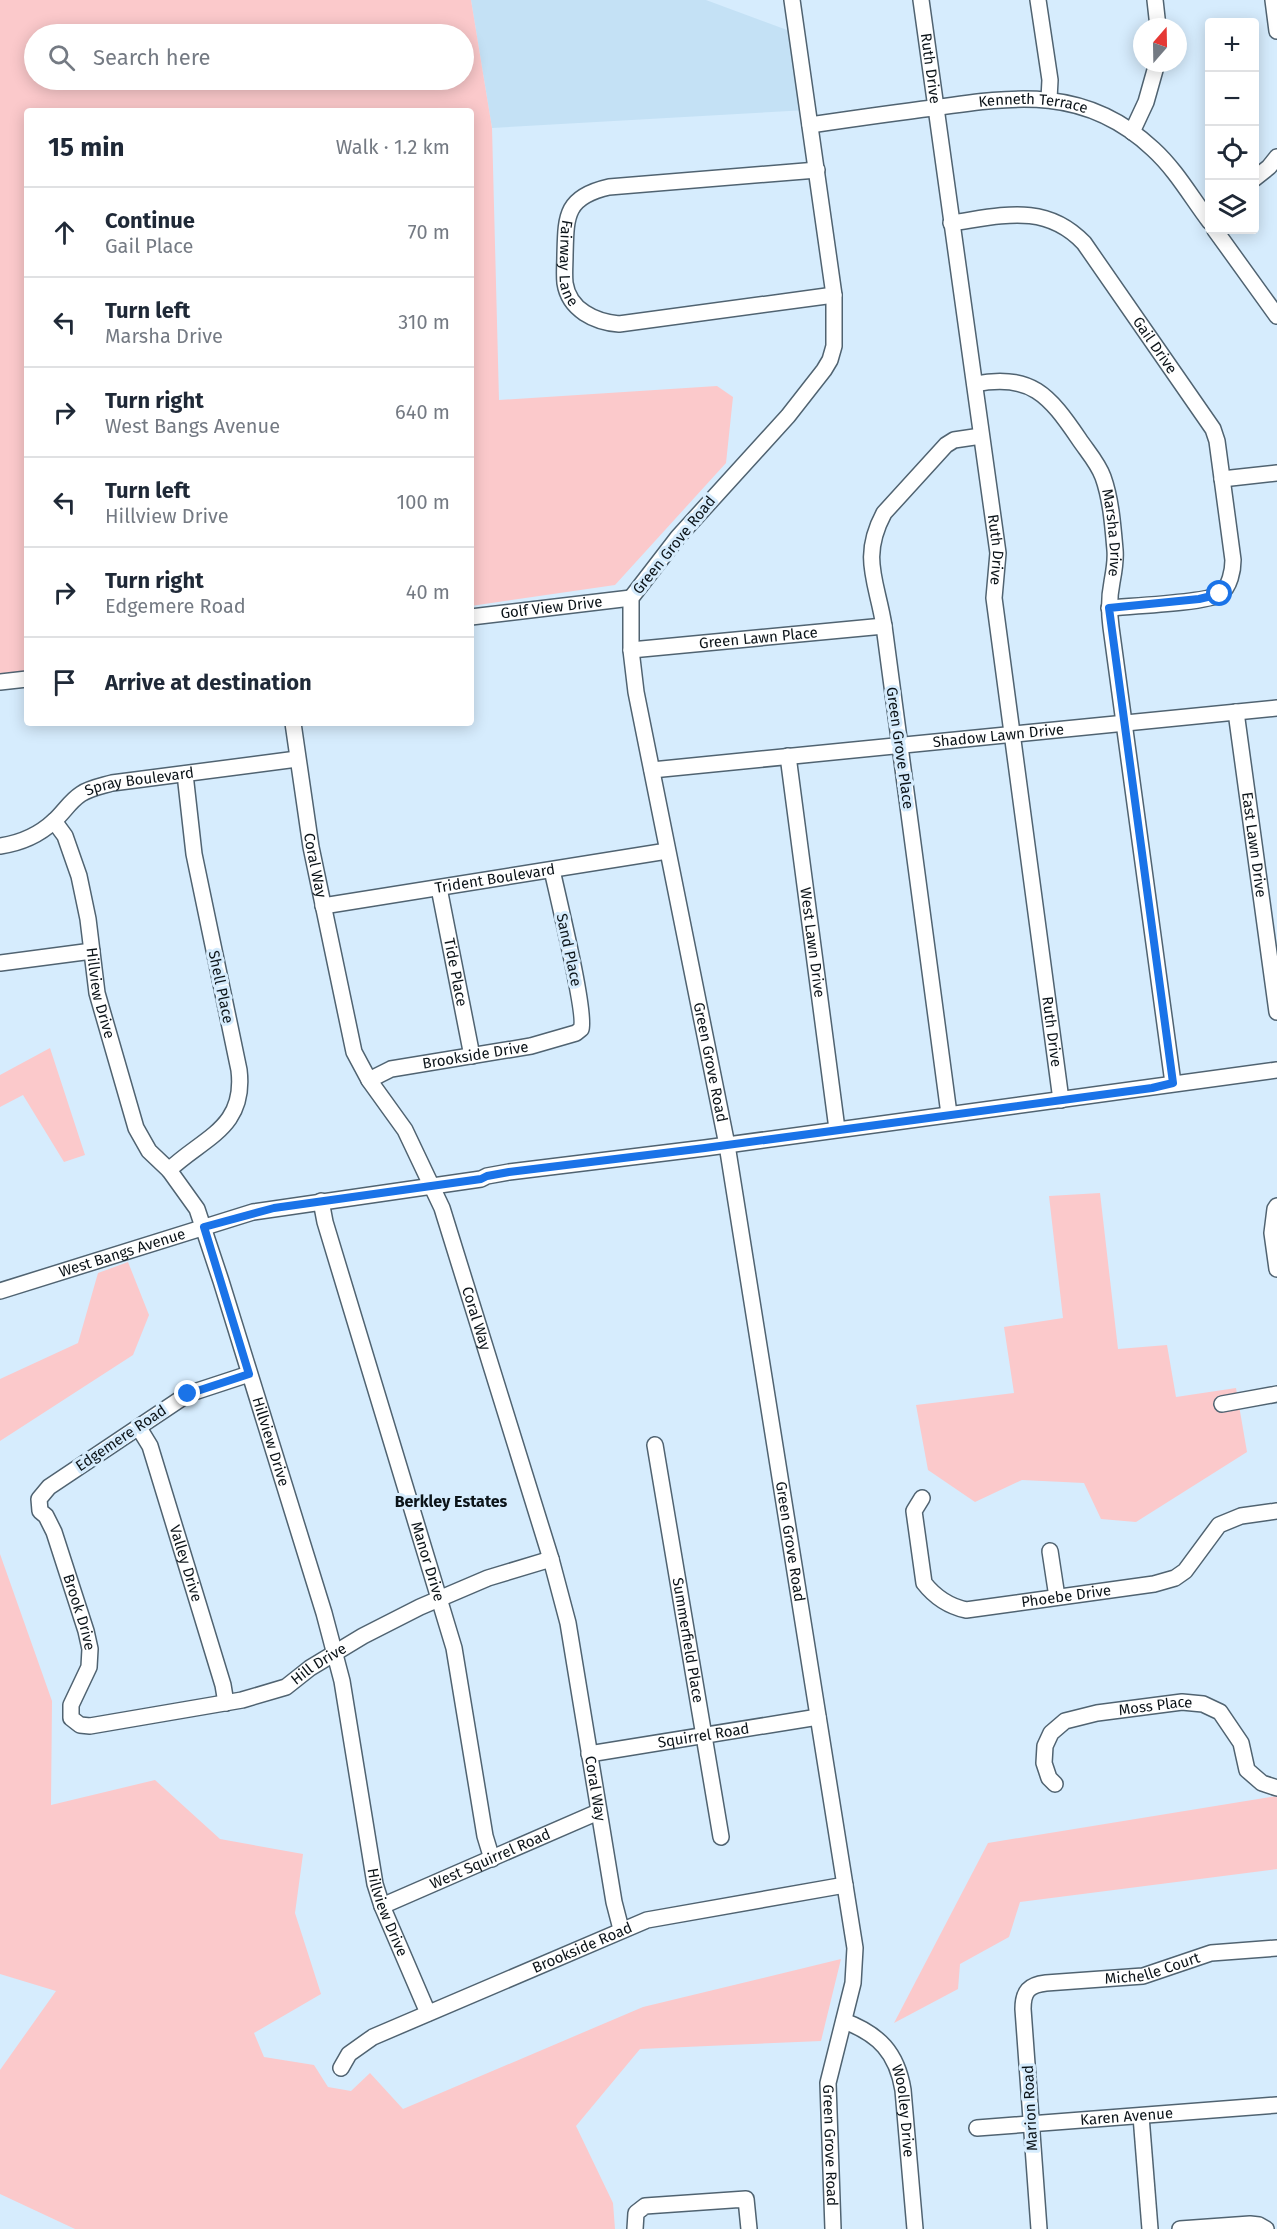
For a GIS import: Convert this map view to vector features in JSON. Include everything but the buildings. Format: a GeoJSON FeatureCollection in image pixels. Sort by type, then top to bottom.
{"type":"FeatureCollection","features":[{"type":"Feature","properties":{"kind":"street","name":"Green Grove Road"},"geometry":{"type":"LineString","coordinates":[[792,0],[834,295],[834,345],[830,360],[824,370],[788,416],[678,537],[631,598],[631,650],[636,692],[727,1145],[856,1958],[853,1983],[828,2083],[833,2229]]}},
{"type":"Feature","properties":{"kind":"street","name":"Ruth Drive"},"geometry":{"type":"LineString","coordinates":[[921,0],[998,553],[994,598],[1061,1100]]}},
{"type":"Feature","properties":{"kind":"street"},"geometry":{"type":"LineString","coordinates":[[1038,0],[1050,80],[1049,99]]}},
{"type":"Feature","properties":{"kind":"street"},"geometry":{"type":"LineString","coordinates":[[1155,0],[1157,18]]}},
{"type":"Feature","properties":{"kind":"street"},"geometry":{"type":"LineString","coordinates":[[1273,0],[1277,31]]}},
{"type":"Feature","properties":{"kind":"street"},"geometry":{"type":"LineString","coordinates":[[1132,132],[1149,95],[1154,72]]}},
{"type":"Feature","properties":{"kind":"street","name":"Kenneth Terrace"},"geometry":{"type":"LineString","coordinates":[[810,125],[1003,98],[1049,99],[1073,104],[1132,132],[1153,148],[1171,167],[1205,212]]}},
{"type":"Feature","properties":{"kind":"street"},"geometry":{"type":"LineString","coordinates":[[1259,175],[1277,157]]}},
{"type":"Feature","properties":{"kind":"street","name":"Fairway Lane"},"geometry":{"type":"LineString","coordinates":[[817,170],[609,187],[596,190],[583,196],[573,207],[566,221],[565,284],[570,297],[585,313],[605,323],[619,324],[834,295]]}},
{"type":"Feature","properties":{"kind":"street","name":"Gail Drive"},"geometry":{"type":"LineString","coordinates":[[951,223],[1011,214],[1030,214],[1057,222],[1078,237],[1208,420],[1216,441],[1233,560],[1231,576],[1225,589],[1220,594],[1208,598],[1109,608]]}},
{"type":"Feature","properties":{"kind":"street"},"geometry":{"type":"LineString","coordinates":[[1218,234],[1275,311]]}},
{"type":"Feature","properties":{"kind":"street","name":"Marsha Drive"},"geometry":{"type":"LineString","coordinates":[[975,384],[1005,381],[1025,385],[1039,392],[1054,405],[1098,467],[1106,489],[1116,551],[1109,608],[1173,1083]]}},
{"type":"Feature","properties":{"kind":"street","name":"Green Grove Place"},"geometry":{"type":"LineString","coordinates":[[950,1114],[884,626],[871,565],[873,542],[878,524],[888,507],[946,445],[954,440],[981,436]]}},
{"type":"Feature","properties":{"kind":"street"},"geometry":{"type":"LineString","coordinates":[[1222,479],[1277,473]]}},
{"type":"Feature","properties":{"kind":"street","name":"Golf View Drive"},"geometry":{"type":"LineString","coordinates":[[474,617],[631,598]]}},
{"type":"Feature","properties":{"kind":"street","name":"Green Lawn Place"},"geometry":{"type":"LineString","coordinates":[[631,650],[884,626]]}},
{"type":"Feature","properties":{"kind":"street"},"geometry":{"type":"LineString","coordinates":[[0,682],[24,679]]}},
{"type":"Feature","properties":{"kind":"street","name":"Shadow Lawn Drive"},"geometry":{"type":"LineString","coordinates":[[652,770],[1277,708]]}},
{"type":"Feature","properties":{"kind":"street","name":"East Lawn Drive"},"geometry":{"type":"LineString","coordinates":[[1236,712],[1277,1012]]}},
{"type":"Feature","properties":{"kind":"street","name":"Coral Way"},"geometry":{"type":"LineString","coordinates":[[293,726],[323,906],[354,1052],[369,1080],[405,1130],[442,1208],[551,1559],[568,1623],[598,1812],[621,1929]]}},
{"type":"Feature","properties":{"kind":"street","name":"West Lawn Drive"},"geometry":{"type":"LineString","coordinates":[[788,756],[837,1129]]}},
{"type":"Feature","properties":{"kind":"street","name":"Spray Boulevard"},"geometry":{"type":"LineString","coordinates":[[0,846],[23,841],[54,822],[82,793],[112,783],[297,759]]}},
{"type":"Feature","properties":{"kind":"street","name":"Shell Place"},"geometry":{"type":"LineString","coordinates":[[169,1170],[185,1155],[222,1129],[232,1115],[240,1093],[238,1070],[194,854],[184,774]]}},
{"type":"Feature","properties":{"kind":"street","name":"Hillview Drive"},"geometry":{"type":"LineString","coordinates":[[54,822],[65,836],[79,876],[98,993],[136,1128],[149,1151],[169,1170],[190,1197],[204,1227],[335,1653],[342,1681],[375,1884],[382,1906],[428,2013]]}},
{"type":"Feature","properties":{"kind":"street","name":"Trident Boulevard"},"geometry":{"type":"LineString","coordinates":[[323,906],[667,851]]}},
{"type":"Feature","properties":{"kind":"street","name":"Sand Place"},"geometry":{"type":"LineString","coordinates":[[552,870],[580,1002],[583,1022],[581,1029]]}},
{"type":"Feature","properties":{"kind":"street","name":"Tide Place"},"geometry":{"type":"LineString","coordinates":[[438,888],[472,1056]]}},
{"type":"Feature","properties":{"kind":"street"},"geometry":{"type":"LineString","coordinates":[[0,963],[92,951]]}},
{"type":"Feature","properties":{"kind":"street","name":"Brookside Drive"},"geometry":{"type":"LineString","coordinates":[[369,1080],[391,1069],[531,1046],[576,1033],[581,1029]]}},
{"type":"Feature","properties":{"kind":"street","name":"West Bangs Avenue"},"geometry":{"type":"LineString","coordinates":[[0,1291],[253,1212],[481,1179],[509,1172],[727,1145],[1277,1070]]}},
{"type":"Feature","properties":{"kind":"street","name":"Manor Drive"},"geometry":{"type":"LineString","coordinates":[[321,1201],[325,1222],[454,1648],[485,1836],[492,1858]]}},
{"type":"Feature","properties":{"kind":"street"},"geometry":{"type":"LineString","coordinates":[[1277,1206],[1272,1233],[1277,1269]]}},
{"type":"Feature","properties":{"kind":"street","name":"Edgemere Road"},"geometry":{"type":"LineString","coordinates":[[39,1504],[39,1499],[49,1487],[194,1391],[249,1374]]}},
{"type":"Feature","properties":{"kind":"street"},"geometry":{"type":"LineString","coordinates":[[1222,1404],[1277,1394]]}},
{"type":"Feature","properties":{"kind":"street","name":"Valley Drive"},"geometry":{"type":"LineString","coordinates":[[139,1428],[150,1446],[224,1685],[226,1703]]}},
{"type":"Feature","properties":{"kind":"street","name":"Summerfield Place"},"geometry":{"type":"LineString","coordinates":[[655,1444],[721,1837]]}},
{"type":"Feature","properties":{"kind":"street","name":"Phoebe Drive"},"geometry":{"type":"LineString","coordinates":[[922,1498],[914,1511],[921,1575],[924,1583],[937,1597],[966,1610],[1154,1584],[1175,1578],[1192,1564],[1219,1525],[1241,1516],[1277,1511]]}},
{"type":"Feature","properties":{"kind":"street","name":"Brook Drive"},"geometry":{"type":"LineString","coordinates":[[39,1504],[40,1511],[46,1516],[54,1532],[89,1640],[89,1667],[71,1705],[71,1718],[76,1722]]}},
{"type":"Feature","properties":{"kind":"street"},"geometry":{"type":"LineString","coordinates":[[1050,1551],[1057,1597]]}},
{"type":"Feature","properties":{"kind":"street","name":"Hill Drive"},"geometry":{"type":"LineString","coordinates":[[76,1722],[90,1726],[242,1700],[286,1687],[363,1636],[440,1598],[488,1578],[551,1559]]}},
{"type":"Feature","properties":{"kind":"street","name":"Moss Place"},"geometry":{"type":"LineString","coordinates":[[1055,1784],[1049,1778],[1044,1763],[1045,1746],[1051,1733],[1065,1722],[1097,1713],[1182,1702],[1203,1704],[1220,1712],[1241,1743],[1247,1770],[1262,1783],[1277,1788]]}},
{"type":"Feature","properties":{"kind":"street","name":"Squirrel Road"},"geometry":{"type":"LineString","coordinates":[[590,1754],[818,1717]]}},
{"type":"Feature","properties":{"kind":"street","name":"West Squirrel Road"},"geometry":{"type":"LineString","coordinates":[[382,1906],[598,1812]]}},
{"type":"Feature","properties":{"kind":"street","name":"Brookside Road"},"geometry":{"type":"LineString","coordinates":[[340,2068],[349,2055],[362,2044],[621,1929],[664,1915],[845,1885]]}},
{"type":"Feature","properties":{"kind":"street","name":"Michelle Court"},"geometry":{"type":"LineString","coordinates":[[1028,1989],[1036,1984],[1143,1976],[1211,1953],[1277,1948]]}},
{"type":"Feature","properties":{"kind":"street","name":"Marion Road"},"geometry":{"type":"LineString","coordinates":[[1028,1989],[1023,1998],[1023,2009],[1039,2229]]}},
{"type":"Feature","properties":{"kind":"street","name":"Woolley Drive"},"geometry":{"type":"LineString","coordinates":[[844,2021],[870,2032],[880,2041],[899,2071],[903,2090],[915,2229]]}},
{"type":"Feature","properties":{"kind":"street","name":"Karen Avenue"},"geometry":{"type":"LineString","coordinates":[[977,2128],[1277,2105]]}},
{"type":"Feature","properties":{"kind":"street"},"geometry":{"type":"LineString","coordinates":[[1142,2116],[1150,2229]]}},
{"type":"Feature","properties":{"kind":"street"},"geometry":{"type":"LineString","coordinates":[[635,2229],[636,2213],[645,2206],[746,2199],[749,2229]]}},
{"type":"Feature","properties":{"kind":"street"},"geometry":{"type":"LineString","coordinates":[[1180,2229],[1250,2224],[1266,2229]]}},
{"type":"Feature","properties":{"kind":"shaded area"},"geometry":{"type":"Polygon","coordinates":[[[0,0],[471,0],[492,128],[499,400],[717,386],[733,397],[726,463],[615,585],[474,606],[474,108],[24,108],[24,671],[0,675],[0,0]]]}},
{"type":"Feature","properties":{"kind":"shaded area"},"geometry":{"type":"Polygon","coordinates":[[[471,0],[706,0],[798,34],[808,110],[492,128],[471,0]]]}},
{"type":"Feature","properties":{"kind":"shaded area"},"geometry":{"type":"Polygon","coordinates":[[[50,1048],[85,1155],[64,1162],[23,1095],[0,1107],[0,1075],[50,1048]]]}},
{"type":"Feature","properties":{"kind":"shaded area"},"geometry":{"type":"Polygon","coordinates":[[[1100,1193],[1118,1349],[1167,1345],[1176,1397],[1236,1388],[1247,1452],[1136,1522],[1101,1519],[1084,1483],[1022,1480],[975,1502],[928,1470],[916,1405],[1014,1393],[1004,1327],[1063,1318],[1049,1196],[1100,1193]]]}},
{"type":"Feature","properties":{"kind":"shaded area"},"geometry":{"type":"Polygon","coordinates":[[[128,1262],[149,1315],[133,1355],[0,1441],[0,1379],[78,1343],[98,1273],[128,1262]]]}},
{"type":"Feature","properties":{"kind":"shaded area"},"geometry":{"type":"Polygon","coordinates":[[[0,1554],[52,1701],[51,1805],[155,1780],[220,1839],[303,1854],[295,1913],[321,1994],[254,2033],[264,2057],[314,2065],[328,2087],[351,2091],[370,2073],[403,2109],[643,2007],[841,1959],[821,2041],[640,2049],[576,2126],[613,2203],[615,2229],[75,2229],[0,2194],[0,2070],[56,1991],[0,1974],[0,1554]]]}},
{"type":"Feature","properties":{"kind":"shaded area"},"geometry":{"type":"Polygon","coordinates":[[[1277,1796],[1277,1869],[1020,1902],[1009,1937],[960,1964],[958,1989],[894,2023],[988,1843],[1277,1796]]]}},
{"type":"Feature","properties":{"kind":"district","name":"Berkley Estates"},"geometry":{"type":"Point","coordinates":[451,1501]}},
{"type":"Feature","properties":{"kind":"route"},"geometry":{"type":"LineString","coordinates":[[188,1394],[249,1374],[204,1227],[274,1208],[481,1179],[509,1172],[705,1148],[1152,1088],[1173,1083],[1109,608],[1208,598],[1220,594]]}}]}
